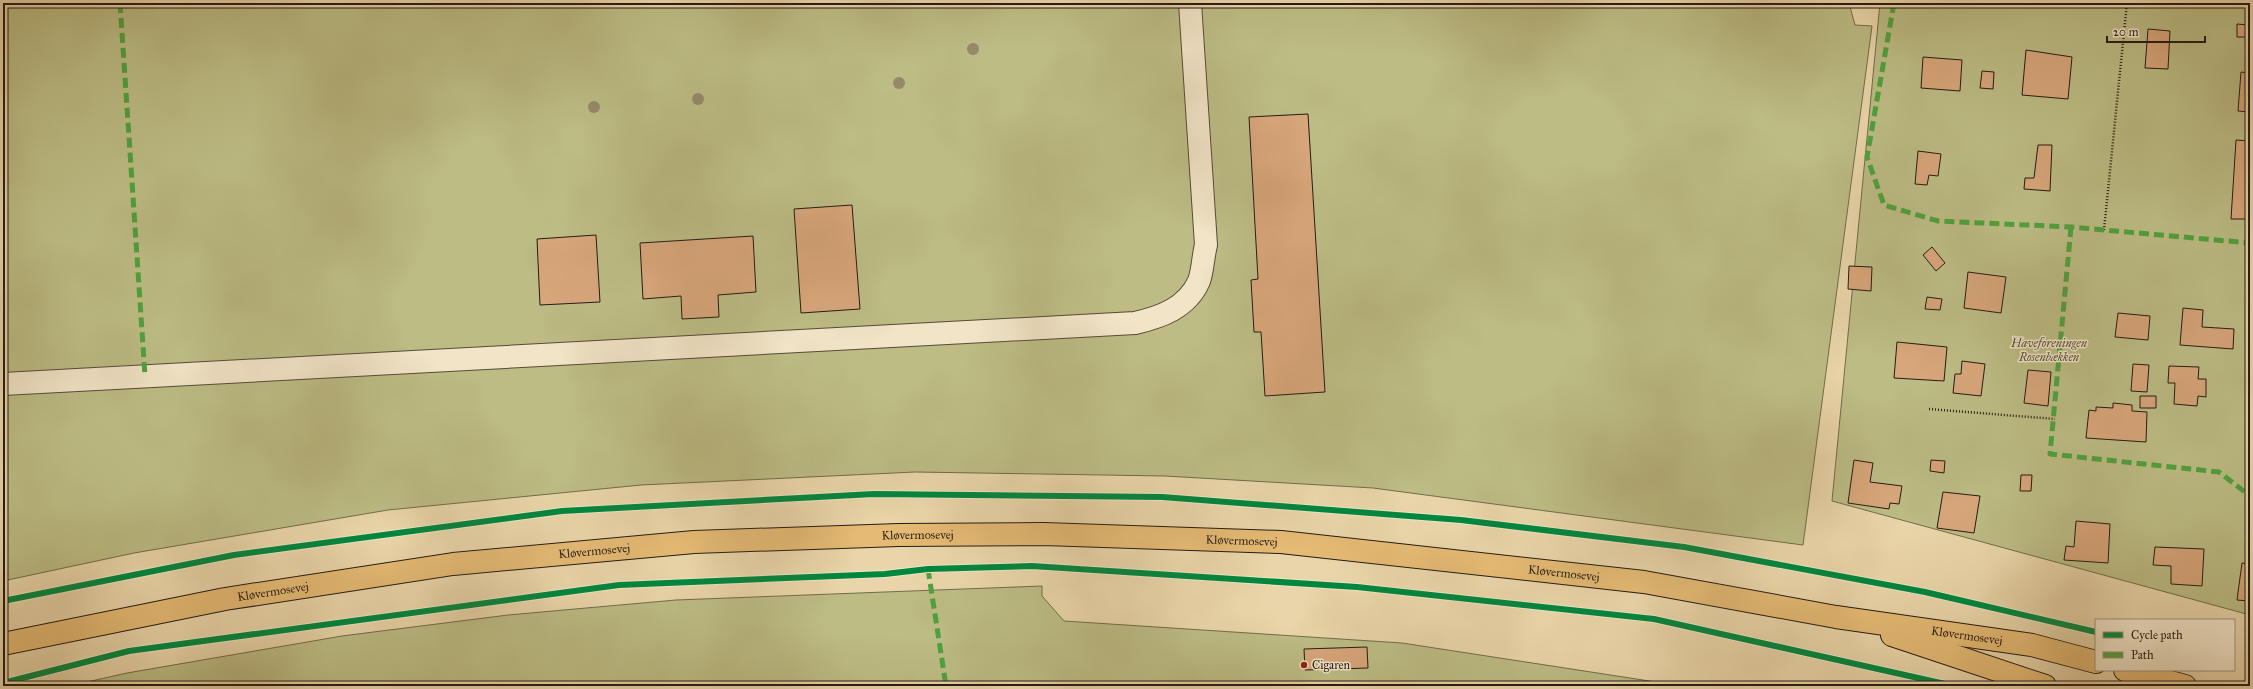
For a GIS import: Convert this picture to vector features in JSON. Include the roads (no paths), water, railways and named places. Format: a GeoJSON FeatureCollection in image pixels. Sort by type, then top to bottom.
{"type":"FeatureCollection","features":[{"type":"Feature","properties":{"kind":"main road","name":"Kløvermosevej"},"geometry":{"type":"LineString","coordinates":[[3,644],[225,599],[453,564],[694,542],[899,535],[1044,534],[1281,542],[1644,582],[1836,617],[2032,645],[2095,662]]}},
{"type":"Feature","properties":{"kind":"main road","name":"Kløvermosevej"},"geometry":{"type":"LineString","coordinates":[[1836,617],[2045,686]]}},
{"type":"Feature","properties":{"kind":"main road"},"geometry":{"type":"LineString","coordinates":[[2130,671],[2186,686]]}},
{"type":"Feature","properties":{"kind":"lane"},"geometry":{"type":"LineString","coordinates":[[3,384],[1135,324],[1162,317],[1183,304],[1199,281],[1206,245],[1190,3]]}},
{"type":"Feature","properties":{"kind":"place","name":"Cigaren"},"geometry":{"type":"Point","coordinates":[1304,665]}},
{"type":"Feature","properties":{"kind":"park label","name":"Haveforeningen Rosenbækken"},"geometry":{"type":"Point","coordinates":[2049,350]}}]}
